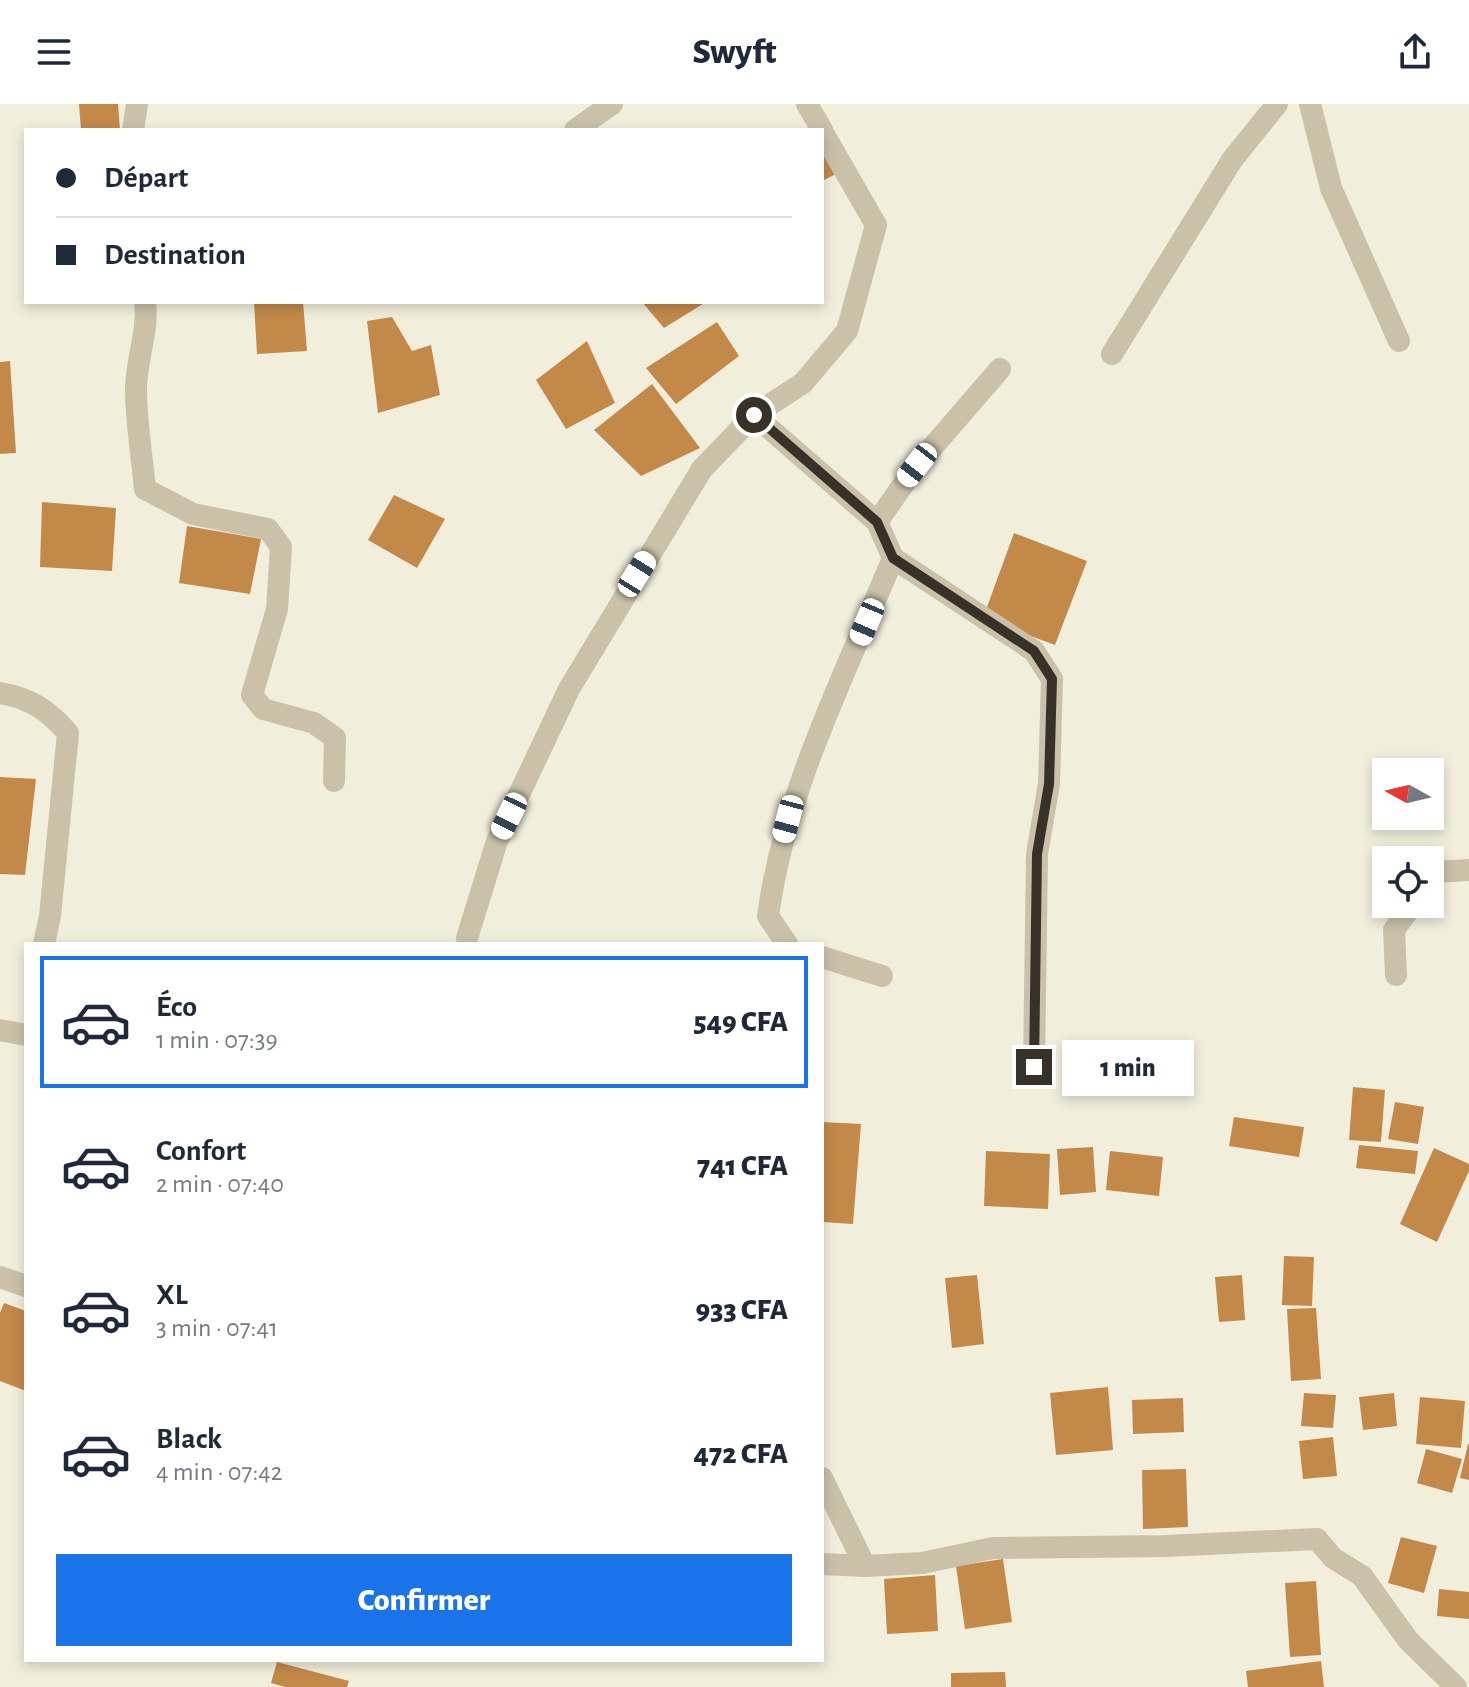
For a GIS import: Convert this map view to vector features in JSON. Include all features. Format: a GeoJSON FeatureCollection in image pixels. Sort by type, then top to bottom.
{"type":"FeatureCollection","features":[{"type":"Feature","properties":{"kind":"street"},"geometry":{"type":"LineString","coordinates":[[133,128],[137,104]]}},
{"type":"Feature","properties":{"kind":"street"},"geometry":{"type":"LineString","coordinates":[[584,115],[612,104]]}},
{"type":"Feature","properties":{"kind":"street"},"geometry":{"type":"LineString","coordinates":[[807,104],[821,128]]}},
{"type":"Feature","properties":{"kind":"street"},"geometry":{"type":"LineString","coordinates":[[1112,354],[1232,160],[1277,104]]}},
{"type":"Feature","properties":{"kind":"street"},"geometry":{"type":"LineString","coordinates":[[1310,104],[1331,188],[1399,341]]}},
{"type":"Feature","properties":{"kind":"street"},"geometry":{"type":"LineString","coordinates":[[467,938],[497,841],[569,689],[702,469],[754,415],[803,383],[847,331],[876,225],[824,134]]}},
{"type":"Feature","properties":{"kind":"street"},"geometry":{"type":"LineString","coordinates":[[145,304],[147,316],[138,351],[136,391],[145,489],[193,514],[268,529],[281,547],[277,609],[252,695],[263,709],[314,723],[335,738],[334,781]]}},
{"type":"Feature","properties":{"kind":"street"},"geometry":{"type":"LineString","coordinates":[[877,522],[917,465],[1000,369]]}},
{"type":"Feature","properties":{"kind":"street"},"geometry":{"type":"LineString","coordinates":[[754,415],[877,522],[893,558],[1034,651],[1052,679],[1049,784],[1037,854],[1034,1067]]}},
{"type":"Feature","properties":{"kind":"street"},"geometry":{"type":"LineString","coordinates":[[786,942],[768,916],[773,877],[796,791],[893,558]]}},
{"type":"Feature","properties":{"kind":"street"},"geometry":{"type":"LineString","coordinates":[[0,693],[48,711],[68,733],[61,822],[44,942]]}},
{"type":"Feature","properties":{"kind":"street"},"geometry":{"type":"LineString","coordinates":[[1444,872],[1469,870]]}},
{"type":"Feature","properties":{"kind":"street"},"geometry":{"type":"LineString","coordinates":[[1396,975],[1394,930],[1403,918]]}},
{"type":"Feature","properties":{"kind":"street"},"geometry":{"type":"LineString","coordinates":[[824,958],[882,976]]}},
{"type":"Feature","properties":{"kind":"street"},"geometry":{"type":"LineString","coordinates":[[0,1030],[24,1031]]}},
{"type":"Feature","properties":{"kind":"street"},"geometry":{"type":"LineString","coordinates":[[0,1277],[24,1285]]}},
{"type":"Feature","properties":{"kind":"street"},"geometry":{"type":"LineString","coordinates":[[824,1482],[865,1566]]}},
{"type":"Feature","properties":{"kind":"street"},"geometry":{"type":"LineString","coordinates":[[824,1564],[922,1563],[993,1548],[1165,1546],[1317,1539],[1333,1558],[1362,1576],[1408,1640],[1456,1687]]}},
{"type":"Feature","properties":{"kind":"building"},"geometry":{"type":"Polygon","coordinates":[[[79,104],[118,104],[120,128],[81,128],[79,104]]]}},
{"type":"Feature","properties":{"kind":"building"},"geometry":{"type":"Polygon","coordinates":[[[824,148],[838,173],[824,180],[824,148]]]}},
{"type":"Feature","properties":{"kind":"building"},"geometry":{"type":"Polygon","coordinates":[[[254,304],[303,304],[307,351],[257,354],[254,304]]]}},
{"type":"Feature","properties":{"kind":"building"},"geometry":{"type":"Polygon","coordinates":[[[644,304],[703,304],[664,328],[644,304]]]}},
{"type":"Feature","properties":{"kind":"building"},"geometry":{"type":"Polygon","coordinates":[[[392,317],[412,351],[431,345],[440,395],[378,413],[367,321],[392,317]]]}},
{"type":"Feature","properties":{"kind":"building"},"geometry":{"type":"Polygon","coordinates":[[[717,322],[739,356],[676,404],[646,368],[717,322]]]}},
{"type":"Feature","properties":{"kind":"building"},"geometry":{"type":"Polygon","coordinates":[[[587,341],[615,403],[566,429],[536,380],[587,341]]]}},
{"type":"Feature","properties":{"kind":"building"},"geometry":{"type":"Polygon","coordinates":[[[10,361],[16,453],[0,454],[0,362],[10,361]]]}},
{"type":"Feature","properties":{"kind":"building"},"geometry":{"type":"Polygon","coordinates":[[[652,384],[700,448],[641,476],[594,430],[652,384]]]}},
{"type":"Feature","properties":{"kind":"building"},"geometry":{"type":"Polygon","coordinates":[[[394,495],[445,519],[417,568],[368,540],[394,495]]]}},
{"type":"Feature","properties":{"kind":"building"},"geometry":{"type":"Polygon","coordinates":[[[42,502],[116,508],[112,571],[40,567],[42,502]]]}},
{"type":"Feature","properties":{"kind":"building"},"geometry":{"type":"Polygon","coordinates":[[[187,526],[261,539],[250,594],[179,583],[187,526]]]}},
{"type":"Feature","properties":{"kind":"building"},"geometry":{"type":"Polygon","coordinates":[[[1014,533],[1087,561],[1055,645],[983,618],[1014,533]]]}},
{"type":"Feature","properties":{"kind":"building"},"geometry":{"type":"Polygon","coordinates":[[[0,777],[36,779],[25,875],[0,874],[0,777]]]}},
{"type":"Feature","properties":{"kind":"building"},"geometry":{"type":"Polygon","coordinates":[[[1353,1087],[1385,1090],[1381,1142],[1349,1140],[1353,1087]]]}},
{"type":"Feature","properties":{"kind":"building"},"geometry":{"type":"Polygon","coordinates":[[[1395,1102],[1424,1107],[1418,1144],[1388,1139],[1395,1102]]]}},
{"type":"Feature","properties":{"kind":"building"},"geometry":{"type":"Polygon","coordinates":[[[1234,1117],[1304,1127],[1299,1157],[1229,1146],[1234,1117]]]}},
{"type":"Feature","properties":{"kind":"building"},"geometry":{"type":"Polygon","coordinates":[[[824,1122],[861,1124],[853,1224],[824,1222],[824,1122]]]}},
{"type":"Feature","properties":{"kind":"building"},"geometry":{"type":"Polygon","coordinates":[[[1359,1145],[1418,1151],[1415,1174],[1356,1168],[1359,1145]]]}},
{"type":"Feature","properties":{"kind":"building"},"geometry":{"type":"Polygon","coordinates":[[[1093,1147],[1096,1192],[1060,1195],[1057,1149],[1093,1147]]]}},
{"type":"Feature","properties":{"kind":"building"},"geometry":{"type":"Polygon","coordinates":[[[1434,1148],[1469,1164],[1469,1171],[1437,1242],[1400,1224],[1434,1148]]]}},
{"type":"Feature","properties":{"kind":"building"},"geometry":{"type":"Polygon","coordinates":[[[986,1151],[1050,1154],[1048,1209],[984,1206],[986,1151]]]}},
{"type":"Feature","properties":{"kind":"building"},"geometry":{"type":"Polygon","coordinates":[[[1110,1151],[1163,1157],[1159,1196],[1106,1190],[1110,1151]]]}},
{"type":"Feature","properties":{"kind":"building"},"geometry":{"type":"Polygon","coordinates":[[[1284,1256],[1314,1257],[1312,1306],[1282,1305],[1284,1256]]]}},
{"type":"Feature","properties":{"kind":"building"},"geometry":{"type":"Polygon","coordinates":[[[977,1275],[984,1344],[952,1348],[945,1278],[977,1275]]]}},
{"type":"Feature","properties":{"kind":"building"},"geometry":{"type":"Polygon","coordinates":[[[1242,1275],[1245,1320],[1219,1322],[1215,1277],[1242,1275]]]}},
{"type":"Feature","properties":{"kind":"building"},"geometry":{"type":"Polygon","coordinates":[[[4,1303],[24,1310],[24,1390],[0,1381],[0,1313],[4,1303]]]}},
{"type":"Feature","properties":{"kind":"building"},"geometry":{"type":"Polygon","coordinates":[[[1316,1308],[1321,1379],[1291,1381],[1287,1309],[1316,1308]]]}},
{"type":"Feature","properties":{"kind":"building"},"geometry":{"type":"Polygon","coordinates":[[[1108,1387],[1113,1450],[1056,1455],[1050,1393],[1108,1387]]]}},
{"type":"Feature","properties":{"kind":"building"},"geometry":{"type":"Polygon","coordinates":[[[1304,1393],[1336,1395],[1333,1428],[1301,1426],[1304,1393]]]}},
{"type":"Feature","properties":{"kind":"building"},"geometry":{"type":"Polygon","coordinates":[[[1394,1393],[1397,1426],[1363,1430],[1359,1397],[1394,1393]]]}},
{"type":"Feature","properties":{"kind":"building"},"geometry":{"type":"Polygon","coordinates":[[[1420,1397],[1465,1401],[1461,1448],[1416,1444],[1420,1397]]]}},
{"type":"Feature","properties":{"kind":"building"},"geometry":{"type":"Polygon","coordinates":[[[1183,1398],[1184,1432],[1133,1434],[1132,1400],[1183,1398]]]}},
{"type":"Feature","properties":{"kind":"building"},"geometry":{"type":"Polygon","coordinates":[[[1333,1437],[1337,1476],[1303,1479],[1299,1441],[1333,1437]]]}},
{"type":"Feature","properties":{"kind":"building"},"geometry":{"type":"Polygon","coordinates":[[[1469,1444],[1469,1480],[1460,1478],[1469,1444]]]}},
{"type":"Feature","properties":{"kind":"building"},"geometry":{"type":"Polygon","coordinates":[[[1426,1449],[1462,1459],[1452,1493],[1417,1483],[1426,1449]]]}},
{"type":"Feature","properties":{"kind":"building"},"geometry":{"type":"Polygon","coordinates":[[[1186,1469],[1188,1527],[1143,1529],[1142,1470],[1186,1469]]]}},
{"type":"Feature","properties":{"kind":"building"},"geometry":{"type":"Polygon","coordinates":[[[1401,1537],[1437,1546],[1424,1593],[1388,1583],[1401,1537]]]}},
{"type":"Feature","properties":{"kind":"building"},"geometry":{"type":"Polygon","coordinates":[[[1003,1559],[1012,1622],[965,1629],[956,1566],[1003,1559]]]}},
{"type":"Feature","properties":{"kind":"building"},"geometry":{"type":"Polygon","coordinates":[[[935,1575],[938,1631],[887,1634],[884,1579],[935,1575]]]}},
{"type":"Feature","properties":{"kind":"building"},"geometry":{"type":"Polygon","coordinates":[[[1316,1581],[1321,1655],[1290,1657],[1285,1583],[1316,1581]]]}},
{"type":"Feature","properties":{"kind":"building"},"geometry":{"type":"Polygon","coordinates":[[[1439,1589],[1469,1592],[1469,1619],[1437,1616],[1439,1589]]]}},
{"type":"Feature","properties":{"kind":"building"},"geometry":{"type":"Polygon","coordinates":[[[1321,1661],[1324,1687],[1248,1687],[1246,1671],[1321,1661]]]}},
{"type":"Feature","properties":{"kind":"building"},"geometry":{"type":"Polygon","coordinates":[[[277,1662],[349,1681],[347,1687],[285,1687],[271,1683],[277,1662]]]}},
{"type":"Feature","properties":{"kind":"building"},"geometry":{"type":"Polygon","coordinates":[[[1005,1672],[1006,1687],[951,1687],[951,1673],[1005,1672]]]}},
{"type":"Feature","properties":{"kind":"route"},"geometry":{"type":"LineString","coordinates":[[754,415],[877,522],[893,558],[1034,651],[1052,679],[1049,784],[1037,854],[1034,1067]]}}]}
